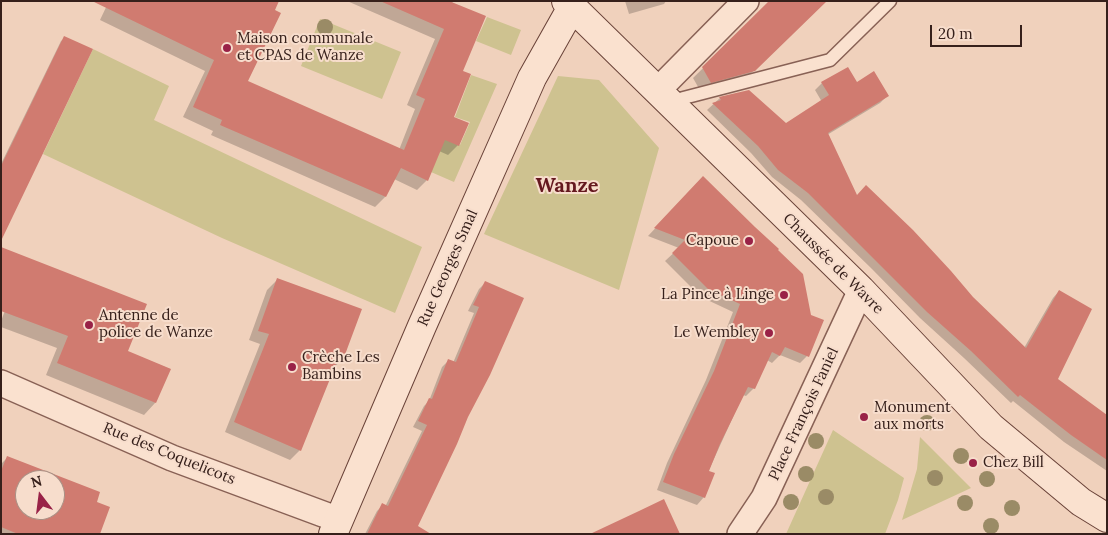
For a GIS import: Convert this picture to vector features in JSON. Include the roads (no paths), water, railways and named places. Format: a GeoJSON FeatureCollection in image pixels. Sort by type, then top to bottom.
{"type":"FeatureCollection","features":[{"type":"Feature","properties":{"kind":"main road","name":"Chaussée de Wavre"},"geometry":{"type":"LineString","coordinates":[[569,4],[861,290],[991,427],[1081,502],[1107,518]]}},
{"type":"Feature","properties":{"kind":"main road","name":"Rue Georges Smal"},"geometry":{"type":"LineString","coordinates":[[336,527],[422,326],[532,78],[569,4]]}},
{"type":"Feature","properties":{"kind":"street"},"geometry":{"type":"LineString","coordinates":[[663,96],[746,1]]}},
{"type":"Feature","properties":{"kind":"street","name":"Place François Faniel"},"geometry":{"type":"LineString","coordinates":[[740,534],[764,498],[861,290]]}},
{"type":"Feature","properties":{"kind":"street","name":"Rue des Coquelicots"},"geometry":{"type":"LineString","coordinates":[[1,383],[336,527]]}},
{"type":"Feature","properties":{"kind":"lane"},"geometry":{"type":"LineString","coordinates":[[663,96],[830,60],[890,1]]}},
{"type":"Feature","properties":{"kind":"place","name":"Maison communale et CPAS de Wanze"},"geometry":{"type":"Point","coordinates":[227,48]}},
{"type":"Feature","properties":{"kind":"place","name":"Capoue"},"geometry":{"type":"Point","coordinates":[749,241]}},
{"type":"Feature","properties":{"kind":"place","name":"La Pince à Linge"},"geometry":{"type":"Point","coordinates":[784,295]}},
{"type":"Feature","properties":{"kind":"place","name":"Antenne de police de Wanze"},"geometry":{"type":"Point","coordinates":[89,325]}},
{"type":"Feature","properties":{"kind":"place","name":"Le Wembley"},"geometry":{"type":"Point","coordinates":[769,333]}},
{"type":"Feature","properties":{"kind":"place","name":"Crèche Les Bambins"},"geometry":{"type":"Point","coordinates":[292,367]}},
{"type":"Feature","properties":{"kind":"place","name":"Monument aux morts"},"geometry":{"type":"Point","coordinates":[864,417]}},
{"type":"Feature","properties":{"kind":"place","name":"Chez Bill"},"geometry":{"type":"Point","coordinates":[973,463]}},
{"type":"Feature","properties":{"kind":"district","name":"Wanze"},"geometry":{"type":"Point","coordinates":[567,186]}}]}
